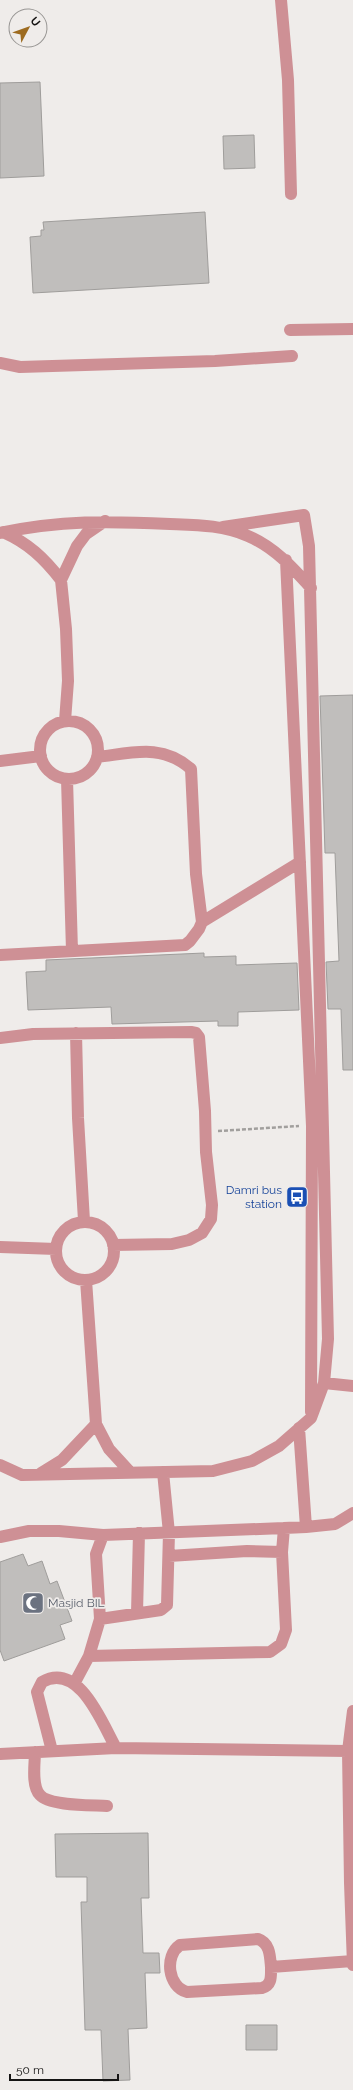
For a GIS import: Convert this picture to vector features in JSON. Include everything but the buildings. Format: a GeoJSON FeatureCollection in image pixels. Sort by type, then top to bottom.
{"type":"FeatureCollection","features":[{"type":"Feature","properties":{"kind":"street"},"geometry":{"type":"LineString","coordinates":[[281,0],[288,80],[291,194]]}},
{"type":"Feature","properties":{"kind":"street"},"geometry":{"type":"LineString","coordinates":[[290,330],[353,329]]}},
{"type":"Feature","properties":{"kind":"street"},"geometry":{"type":"LineString","coordinates":[[0,363],[20,367],[215,361],[292,356]]}},
{"type":"Feature","properties":{"kind":"street"},"geometry":{"type":"LineString","coordinates":[[0,1465],[22,1475],[213,1471],[252,1461],[279,1446],[311,1418],[324,1383],[328,1339],[311,588],[309,546],[304,515],[223,527],[105,521],[60,523],[2,533]]}},
{"type":"Feature","properties":{"kind":"street"},"geometry":{"type":"LineString","coordinates":[[65,720],[68,681],[67,644],[61,580],[77,546],[86,534],[105,521]]}},
{"type":"Feature","properties":{"kind":"street"},"geometry":{"type":"LineString","coordinates":[[223,527],[249,536],[286,560],[311,588]]}},
{"type":"Feature","properties":{"kind":"street"},"geometry":{"type":"LineString","coordinates":[[2,533],[31,547],[48,563],[61,580]]}},
{"type":"Feature","properties":{"kind":"street"},"geometry":{"type":"LineString","coordinates":[[286,560],[312,1126],[311,1418]]}},
{"type":"Feature","properties":{"kind":"street"},"geometry":{"type":"LineString","coordinates":[[65,720],[79,722],[91,730],[97,743],[97,757],[91,768],[81,776],[68,779],[56,776],[46,767],[40,756],[41,740],[50,727],[65,720]]}},
{"type":"Feature","properties":{"kind":"street"},"geometry":{"type":"LineString","coordinates":[[0,956],[184,945],[190,941],[200,929],[202,922],[196,874],[191,769],[182,761],[171,755],[155,751],[97,757]]}},
{"type":"Feature","properties":{"kind":"street"},"geometry":{"type":"LineString","coordinates":[[0,761],[40,756]]}},
{"type":"Feature","properties":{"kind":"street"},"geometry":{"type":"LineString","coordinates":[[68,779],[72,951]]}},
{"type":"Feature","properties":{"kind":"street"},"geometry":{"type":"LineString","coordinates":[[202,922],[300,862]]}},
{"type":"Feature","properties":{"kind":"street"},"geometry":{"type":"LineString","coordinates":[[0,1038],[33,1034],[76,1033],[196,1033],[199,1037],[206,1131],[206,1152],[212,1205],[211,1219],[202,1233],[189,1240],[172,1244],[113,1245]]}},
{"type":"Feature","properties":{"kind":"street"},"geometry":{"type":"LineString","coordinates":[[76,1033],[78,1118],[84,1221]]}},
{"type":"Feature","properties":{"kind":"street"},"geometry":{"type":"LineString","coordinates":[[84,1221],[96,1224],[104,1230],[111,1237],[113,1245],[113,1259],[108,1269],[100,1277],[86,1280],[76,1279],[65,1272],[58,1261],[56,1250],[61,1235],[72,1226],[84,1221]]}},
{"type":"Feature","properties":{"kind":"street"},"geometry":{"type":"LineString","coordinates":[[0,1246],[56,1250]]}},
{"type":"Feature","properties":{"kind":"street"},"geometry":{"type":"LineString","coordinates":[[86,1280],[96,1424],[109,1449],[130,1472]]}},
{"type":"Feature","properties":{"kind":"street"},"geometry":{"type":"LineString","coordinates":[[324,1383],[353,1386]]}},
{"type":"Feature","properties":{"kind":"street"},"geometry":{"type":"LineString","coordinates":[[39,1474],[62,1460],[96,1424]]}},
{"type":"Feature","properties":{"kind":"street"},"geometry":{"type":"LineString","coordinates":[[299,1428],[306,1527]]}},
{"type":"Feature","properties":{"kind":"street"},"geometry":{"type":"LineString","coordinates":[[100,1618],[161,1610],[167,1605],[170,1556],[163,1472]]}},
{"type":"Feature","properties":{"kind":"street"},"geometry":{"type":"LineString","coordinates":[[0,1537],[30,1531],[59,1531],[103,1535],[306,1527],[335,1524],[353,1513]]}},
{"type":"Feature","properties":{"kind":"street"},"geometry":{"type":"LineString","coordinates":[[89,1656],[270,1652],[281,1644],[286,1630],[282,1552],[284,1528]]}},
{"type":"Feature","properties":{"kind":"street"},"geometry":{"type":"LineString","coordinates":[[137,1613],[139,1533]]}},
{"type":"Feature","properties":{"kind":"street"},"geometry":{"type":"LineString","coordinates":[[74,1684],[89,1656],[100,1618],[96,1554],[103,1535]]}},
{"type":"Feature","properties":{"kind":"street"},"geometry":{"type":"LineString","coordinates":[[170,1556],[247,1551],[282,1552]]}},
{"type":"Feature","properties":{"kind":"street"},"geometry":{"type":"LineString","coordinates":[[52,1751],[37,1692],[42,1682],[55,1676],[67,1679],[84,1691],[116,1748]]}},
{"type":"Feature","properties":{"kind":"street"},"geometry":{"type":"LineString","coordinates":[[353,1711],[350,1751],[353,1965]]}},
{"type":"Feature","properties":{"kind":"street"},"geometry":{"type":"LineString","coordinates":[[0,1754],[116,1748],[350,1751]]}},
{"type":"Feature","properties":{"kind":"street"},"geometry":{"type":"LineString","coordinates":[[35,1752],[36,1785],[39,1795],[50,1801],[107,1806]]}},
{"type":"Feature","properties":{"kind":"street"},"geometry":{"type":"LineString","coordinates":[[258,1939],[265,1943],[268,1947],[271,1967],[271,1981],[267,1986],[262,1988],[187,1992],[181,1991],[173,1982],[170,1960],[174,1949],[180,1945],[258,1939]]}},
{"type":"Feature","properties":{"kind":"street"},"geometry":{"type":"LineString","coordinates":[[271,1967],[353,1961]]}},
{"type":"Feature","properties":{"kind":"path"},"geometry":{"type":"LineString","coordinates":[[206,1131],[301,1126]]}},
{"type":"Feature","properties":{"kind":"place","name":"Damri bus station"},"geometry":{"type":"Point","coordinates":[297,1197]}},
{"type":"Feature","properties":{"kind":"place","name":"Masjid BIL"},"geometry":{"type":"Point","coordinates":[33,1603]}}]}
